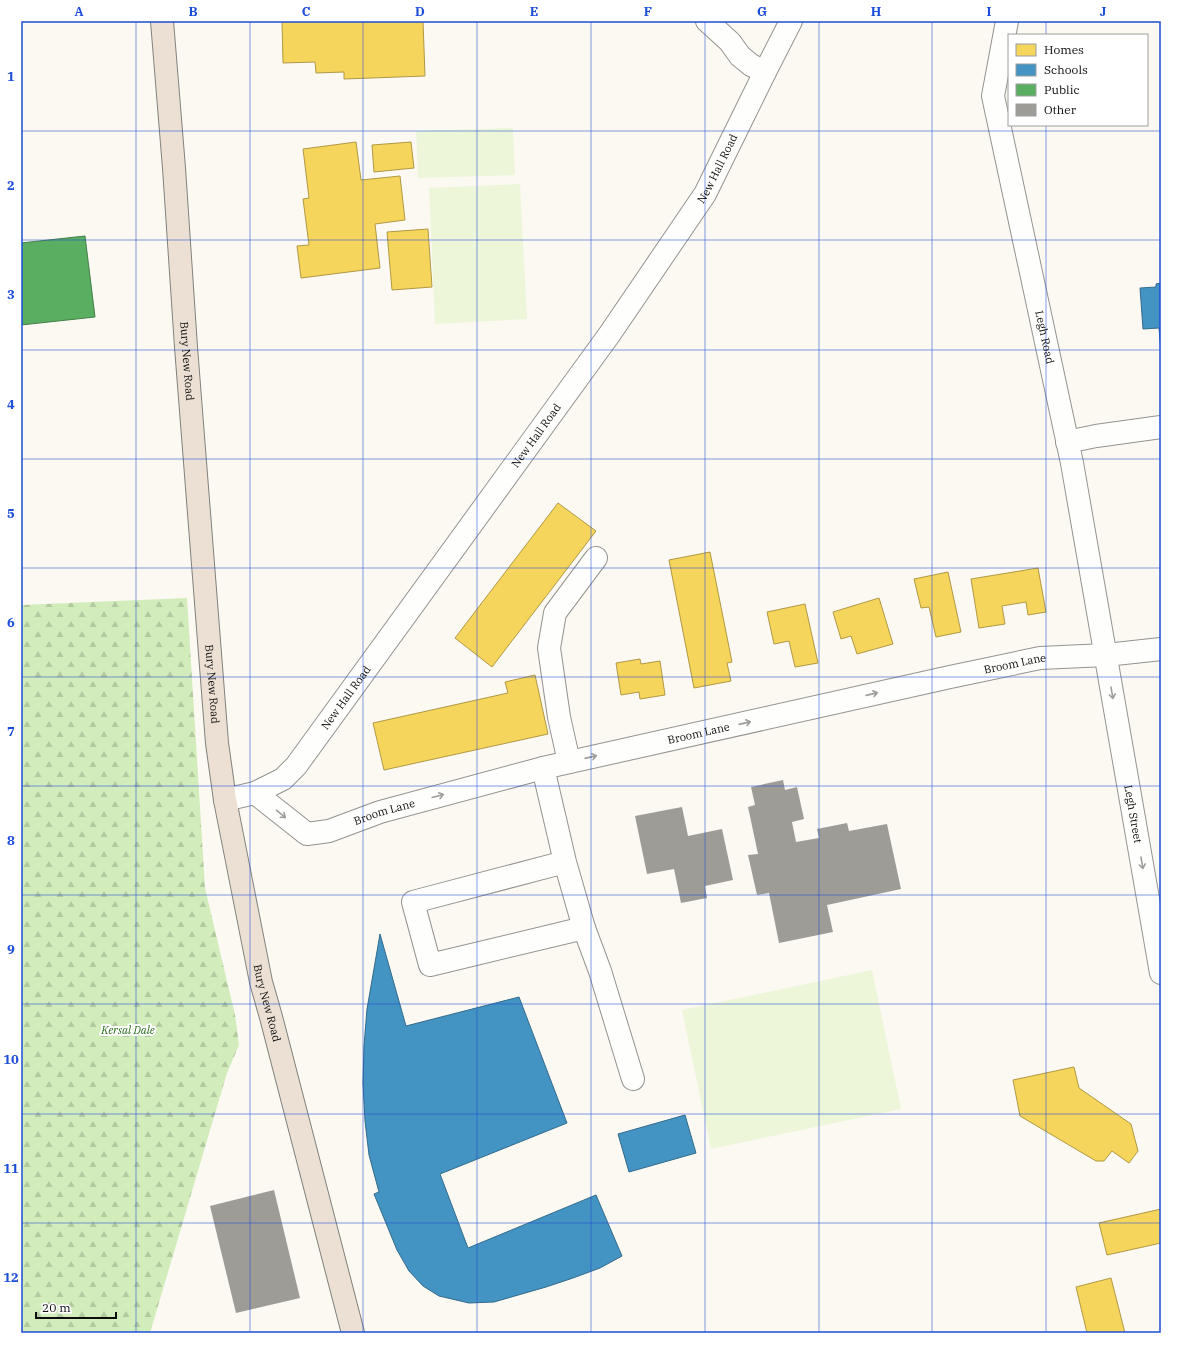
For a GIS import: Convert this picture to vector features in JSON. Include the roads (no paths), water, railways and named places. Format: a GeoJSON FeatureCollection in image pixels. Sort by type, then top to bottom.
{"type":"FeatureCollection","features":[{"type":"Feature","properties":{"kind":"highway","name":"Bury New Road"},"geometry":{"type":"LineString","coordinates":[[162,21],[217,743],[225,800],[261,982],[353,1333]]}},
{"type":"Feature","properties":{"kind":"street"},"geometry":{"type":"LineString","coordinates":[[707,21],[730,42],[740,56],[751,65],[765,72]]}},
{"type":"Feature","properties":{"kind":"street","name":"New Hall Road"},"geometry":{"type":"LineString","coordinates":[[225,800],[255,793],[283,779],[296,766],[609,335],[706,194],[791,21]]}},
{"type":"Feature","properties":{"kind":"street","name":"Legh Road"},"geometry":{"type":"LineString","coordinates":[[1006,21],[993,96],[1067,442],[1106,655]]}},
{"type":"Feature","properties":{"kind":"street"},"geometry":{"type":"LineString","coordinates":[[1067,442],[1096,436],[1161,427]]}},
{"type":"Feature","properties":{"kind":"street"},"geometry":{"type":"LineString","coordinates":[[569,762],[559,717],[549,648],[555,613],[596,558]]}},
{"type":"Feature","properties":{"kind":"street","name":"Broom Lane"},"geometry":{"type":"LineString","coordinates":[[255,793],[307,834],[329,831],[380,812],[542,768],[950,676],[1040,658],[1106,655],[1161,649]]}},
{"type":"Feature","properties":{"kind":"street","name":"Legh Street"},"geometry":{"type":"LineString","coordinates":[[1106,655],[1161,973]]}},
{"type":"Feature","properties":{"kind":"street"},"geometry":{"type":"LineString","coordinates":[[542,768],[565,862],[584,928],[600,971],[633,1079]]}},
{"type":"Feature","properties":{"kind":"street"},"geometry":{"type":"LineString","coordinates":[[565,862],[414,902],[430,965],[584,928]]}},
{"type":"Feature","properties":{"kind":"park label","name":"Kersal Dale"},"geometry":{"type":"Point","coordinates":[128,1030]}}]}
